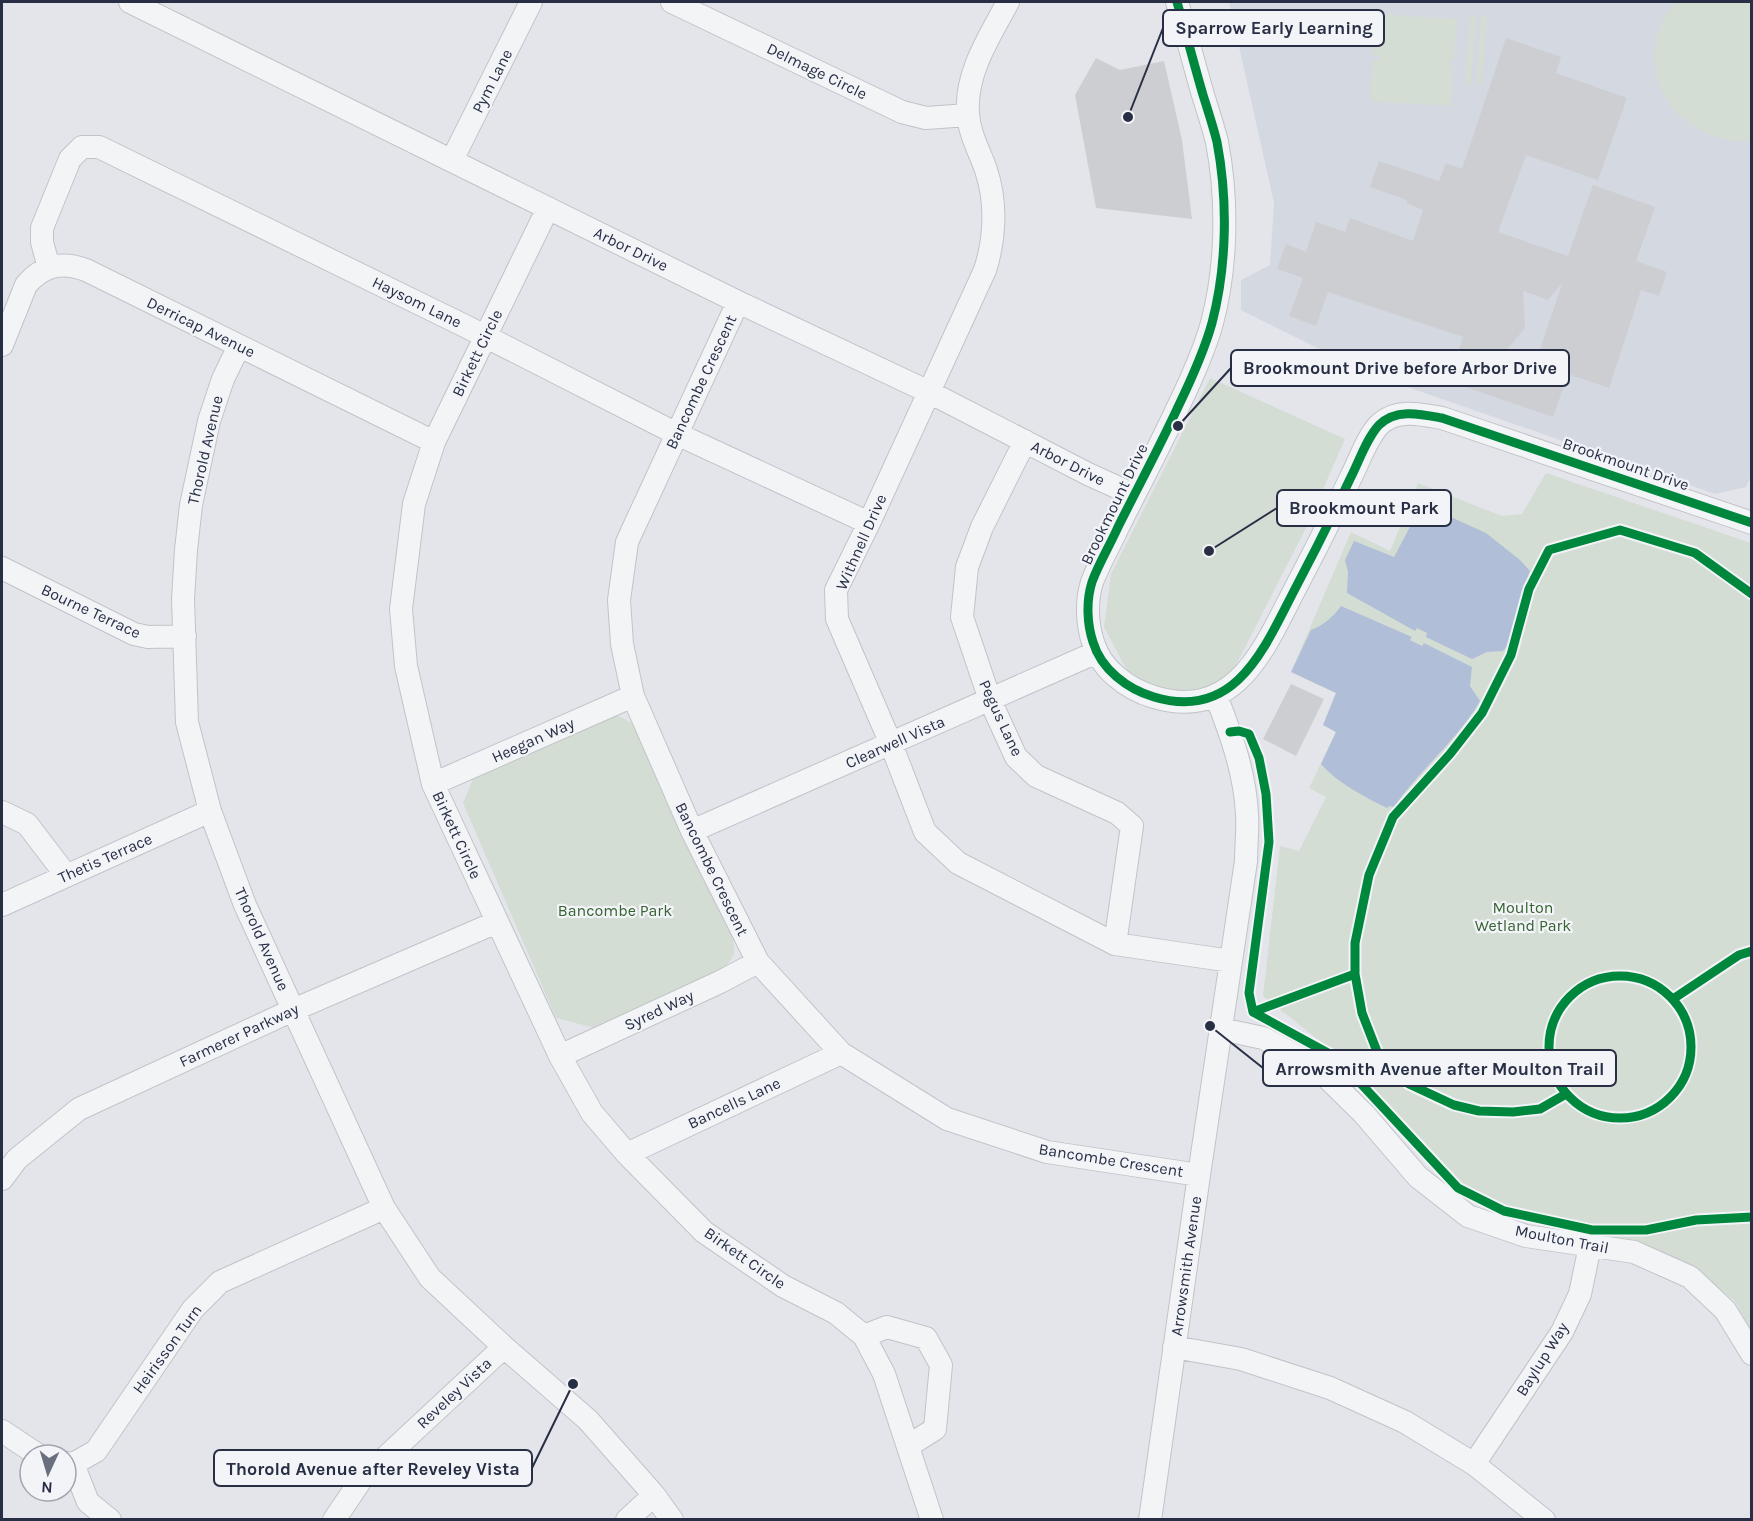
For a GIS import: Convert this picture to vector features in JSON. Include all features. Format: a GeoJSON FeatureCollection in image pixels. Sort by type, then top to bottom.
{"type":"FeatureCollection","features":[{"type":"Feature","properties":{"kind":"street","name":"Arbor Drive"},"geometry":{"type":"LineString","coordinates":[[130,2],[738,302],[929,392],[1134,495]]}},
{"type":"Feature","properties":{"kind":"street","name":"Pym Lane"},"geometry":{"type":"LineString","coordinates":[[452,160],[531,2]]}},
{"type":"Feature","properties":{"kind":"street","name":"Delmage Circle"},"geometry":{"type":"LineString","coordinates":[[672,2],[914,117],[968,115]]}},
{"type":"Feature","properties":{"kind":"street","name":"Withnell Drive"},"geometry":{"type":"LineString","coordinates":[[1008,2],[974,72],[968,115],[991,187],[993,216],[991,250],[929,392],[836,590],[837,619],[891,744],[925,832],[958,863],[1114,944],[1231,961]]}},
{"type":"Feature","properties":{"kind":"street","name":"Brookmount Drive"},"geometry":{"type":"LineString","coordinates":[[1177,2],[1216,142],[1223,201],[1223,248],[1212,322],[1204,349],[1092,583],[1088,609],[1096,652],[1116,676],[1148,695],[1171,701],[1216,696],[1240,679],[1259,657],[1379,424],[1397,414],[1442,418],[1751,522]]}},
{"type":"Feature","properties":{"kind":"street","name":"Haysom Lane"},"geometry":{"type":"LineString","coordinates":[[49,268],[42,235],[53,198],[70,159],[82,147],[99,147],[484,336],[677,434],[868,523]]}},
{"type":"Feature","properties":{"kind":"street","name":"Birkett Circle"},"geometry":{"type":"LineString","coordinates":[[548,208],[434,442],[414,504],[401,609],[406,666],[433,784],[560,1056],[592,1113],[627,1154],[704,1232],[783,1286],[836,1313],[864,1336],[884,1374],[932,1520]]}},
{"type":"Feature","properties":{"kind":"street","name":"Derricap Avenue"},"geometry":{"type":"LineString","coordinates":[[49,268],[64,264],[86,270],[434,442]]}},
{"type":"Feature","properties":{"kind":"street"},"geometry":{"type":"LineString","coordinates":[[2,345],[26,285],[49,268]]}},
{"type":"Feature","properties":{"kind":"street","name":"Bancombe Crescent"},"geometry":{"type":"LineString","coordinates":[[738,302],[627,542],[619,600],[622,644],[633,696],[692,831],[758,962],[841,1053],[947,1119],[1047,1152],[1198,1175]]}},
{"type":"Feature","properties":{"kind":"street","name":"Thorold Avenue"},"geometry":{"type":"LineString","coordinates":[[239,346],[223,379],[209,421],[191,505],[183,599],[187,722],[210,811],[245,904],[384,1208],[430,1278],[504,1347],[588,1420],[654,1495],[672,1520]]}},
{"type":"Feature","properties":{"kind":"street","name":"Pegus Lane"},"geometry":{"type":"LineString","coordinates":[[1025,441],[982,527],[967,567],[962,617],[990,700],[1016,757],[1036,776],[1117,813],[1132,826],[1114,944]]}},
{"type":"Feature","properties":{"kind":"street","name":"Bourne Terrace"},"geometry":{"type":"LineString","coordinates":[[2,568],[134,634],[148,637],[185,636]]}},
{"type":"Feature","properties":{"kind":"street","name":"Clearwell Vista"},"geometry":{"type":"LineString","coordinates":[[692,831],[1096,652]]}},
{"type":"Feature","properties":{"kind":"street","name":"Heegan Way"},"geometry":{"type":"LineString","coordinates":[[433,784],[633,696]]}},
{"type":"Feature","properties":{"kind":"street","name":"Arrowsmith Avenue"},"geometry":{"type":"LineString","coordinates":[[1150,1520],[1198,1175],[1246,861],[1247,813],[1240,770],[1230,732],[1216,696]]}},
{"type":"Feature","properties":{"kind":"street","name":"Thetis Terrace"},"geometry":{"type":"LineString","coordinates":[[2,905],[210,811]]}},
{"type":"Feature","properties":{"kind":"street"},"geometry":{"type":"LineString","coordinates":[[2,812],[27,824],[66,875]]}},
{"type":"Feature","properties":{"kind":"street","name":"Farmerer Parkway"},"geometry":{"type":"LineString","coordinates":[[2,1179],[17,1159],[79,1109],[293,1010],[497,922]]}},
{"type":"Feature","properties":{"kind":"street","name":"Syred Way"},"geometry":{"type":"LineString","coordinates":[[560,1056],[758,962]]}},
{"type":"Feature","properties":{"kind":"street","name":"Moulton Trail"},"geometry":{"type":"LineString","coordinates":[[1221,1029],[1263,1038],[1314,1065],[1364,1114],[1418,1177],[1468,1216],[1526,1236],[1634,1252],[1690,1277],[1725,1310],[1752,1354]]}},
{"type":"Feature","properties":{"kind":"street","name":"Bancells Lane"},"geometry":{"type":"LineString","coordinates":[[627,1154],[841,1053]]}},
{"type":"Feature","properties":{"kind":"street","name":"Heirisson Turn"},"geometry":{"type":"LineString","coordinates":[[78,1459],[96,1451],[193,1309],[220,1282],[384,1208]]}},
{"type":"Feature","properties":{"kind":"street","name":"Baylup Way"},"geometry":{"type":"LineString","coordinates":[[1474,1464],[1562,1332],[1580,1294],[1590,1245]]}},
{"type":"Feature","properties":{"kind":"street"},"geometry":{"type":"LineString","coordinates":[[864,1336],[887,1327],[926,1338],[941,1365],[935,1429],[908,1446]]}},
{"type":"Feature","properties":{"kind":"street","name":"Reveley Vista"},"geometry":{"type":"LineString","coordinates":[[333,1520],[361,1480],[504,1347]]}},
{"type":"Feature","properties":{"kind":"street"},"geometry":{"type":"LineString","coordinates":[[1174,1347],[1241,1359],[1330,1388],[1405,1422],[1474,1464],[1544,1520]]}},
{"type":"Feature","properties":{"kind":"street"},"geometry":{"type":"LineString","coordinates":[[2,1431],[20,1443]]}},
{"type":"Feature","properties":{"kind":"street"},"geometry":{"type":"LineString","coordinates":[[78,1481],[88,1502],[110,1520]]}},
{"type":"Feature","properties":{"kind":"street"},"geometry":{"type":"LineString","coordinates":[[627,1520],[654,1495]]}},
{"type":"Feature","properties":{"kind":"shaded area"},"geometry":{"type":"Polygon","coordinates":[[[1229,2],[1751,2],[1752,474],[1746,487],[1715,494],[1370,374],[1241,310],[1241,280],[1270,265],[1274,203],[1229,2]]]}},
{"type":"Feature","properties":{"kind":"green space"},"geometry":{"type":"Polygon","coordinates":[[[1675,2],[1751,2],[1751,141],[1724,139],[1699,130],[1680,115],[1665,96],[1656,74],[1655,50],[1660,26],[1675,2]]]}},
{"type":"Feature","properties":{"kind":"green space"},"geometry":{"type":"Polygon","coordinates":[[[1376,14],[1457,19],[1454,61],[1448,61],[1448,65],[1454,65],[1451,106],[1370,101],[1373,60],[1380,60],[1380,56],[1373,56],[1376,14]]]}},
{"type":"Feature","properties":{"kind":"green space"},"geometry":{"type":"Polygon","coordinates":[[[1470,16],[1476,17],[1471,86],[1465,85],[1470,16]]]}},
{"type":"Feature","properties":{"kind":"green space"},"geometry":{"type":"Polygon","coordinates":[[[1481,16],[1487,16],[1482,85],[1476,85],[1481,16]]]}},
{"type":"Feature","properties":{"kind":"green space"},"geometry":{"type":"Polygon","coordinates":[[[1210,378],[1345,439],[1306,528],[1233,671],[1215,685],[1177,694],[1130,676],[1104,627],[1111,574],[1210,378]]]}},
{"type":"Feature","properties":{"kind":"green space","name":"Moulton Wetland Park"},"geometry":{"type":"Polygon","coordinates":[[[1546,473],[1751,543],[1751,1331],[1734,1300],[1687,1265],[1563,1219],[1505,1207],[1458,1182],[1344,1060],[1263,996],[1280,846],[1299,851],[1326,797],[1309,788],[1336,732],[1323,725],[1336,693],[1291,672],[1351,532],[1390,551],[1418,483],[1502,516],[1522,514],[1546,473]]]}},
{"type":"Feature","properties":{"kind":"green space","name":"Bancombe Park"},"geometry":{"type":"Polygon","coordinates":[[[617,715],[637,726],[733,936],[734,954],[724,970],[595,1028],[556,1018],[463,803],[475,774],[617,715]]]}},
{"type":"Feature","properties":{"kind":"water"},"geometry":{"type":"Polygon","coordinates":[[[1422,504],[1486,533],[1530,571],[1507,646],[1503,651],[1487,652],[1472,659],[1426,637],[1427,633],[1417,628],[1415,631],[1347,593],[1348,572],[1345,560],[1354,541],[1394,557],[1422,504]]]}},
{"type":"Feature","properties":{"kind":"water"},"geometry":{"type":"Polygon","coordinates":[[[1341,606],[1412,637],[1410,640],[1422,646],[1424,643],[1472,667],[1470,686],[1480,701],[1461,729],[1394,807],[1387,808],[1343,784],[1321,764],[1336,732],[1323,725],[1336,693],[1291,672],[1311,630],[1328,620],[1341,606]]]}},
{"type":"Feature","properties":{"kind":"building"},"geometry":{"type":"Polygon","coordinates":[[[1506,38],[1561,57],[1556,73],[1627,98],[1598,180],[1526,155],[1498,232],[1568,256],[1593,185],[1655,207],[1636,261],[1667,272],[1659,296],[1641,290],[1609,388],[1568,374],[1553,417],[1448,381],[1463,337],[1328,292],[1316,326],[1289,316],[1303,278],[1277,269],[1286,244],[1306,252],[1316,222],[1345,232],[1350,218],[1413,241],[1423,210],[1406,203],[1407,200],[1370,187],[1379,161],[1439,181],[1446,163],[1462,169],[1506,38]],[[1563,282],[1548,300],[1523,291],[1525,328],[1499,359],[1528,369],[1529,382],[1563,282]]]}},
{"type":"Feature","properties":{"kind":"building"},"geometry":{"type":"Polygon","coordinates":[[[1096,58],[1120,70],[1164,61],[1182,140],[1192,219],[1096,208],[1075,95],[1096,58]]]}},
{"type":"Feature","properties":{"kind":"building"},"geometry":{"type":"Polygon","coordinates":[[[1291,684],[1324,699],[1296,756],[1263,739],[1291,684]]]}},
{"type":"Feature","properties":{"kind":"cycle path"},"geometry":{"type":"LineString","coordinates":[[1177,2],[1217,142],[1221,164],[1224,210],[1221,279],[1212,323],[1201,355],[1090,589],[1088,612],[1093,642],[1102,661],[1116,677],[1134,689],[1154,697],[1183,702],[1207,699],[1227,689],[1244,674],[1272,633],[1370,437],[1379,425],[1401,414],[1442,418],[1752,523]]}},
{"type":"Feature","properties":{"kind":"cycle path"},"geometry":{"type":"LineString","coordinates":[[1566,1094],[1540,1109],[1513,1112],[1479,1111],[1454,1105],[1409,1084],[1378,1054],[1362,1013],[1355,974],[1355,943],[1369,875],[1393,817],[1450,754],[1482,713],[1511,655],[1529,589],[1549,550],[1620,530],[1695,553],[1752,594]]}},
{"type":"Feature","properties":{"kind":"cycle path"},"geometry":{"type":"LineString","coordinates":[[1230,732],[1239,731],[1249,734],[1259,758],[1266,794],[1269,842],[1249,993],[1253,1012]]}},
{"type":"Feature","properties":{"kind":"cycle path"},"geometry":{"type":"LineString","coordinates":[[1673,999],[1739,955],[1752,951]]}},
{"type":"Feature","properties":{"kind":"cycle path"},"geometry":{"type":"LineString","coordinates":[[1355,974],[1253,1012],[1337,1058],[1458,1188],[1504,1211],[1592,1230],[1646,1230],[1696,1220],[1752,1217]]}},
{"type":"Feature","properties":{"kind":"cycle path"},"geometry":{"type":"LineString","coordinates":[[1620,976],[1647,982],[1670,997],[1685,1020],[1691,1047],[1685,1074],[1670,1097],[1647,1112],[1620,1118],[1593,1112],[1570,1097],[1555,1074],[1549,1047],[1555,1020],[1570,997],[1593,982],[1620,976]]}},
{"type":"Feature","properties":{"kind":"place","name":"Sparrow Early Learning"},"geometry":{"type":"Point","coordinates":[1128,117]}},
{"type":"Feature","properties":{"kind":"place","name":"Brookmount Drive before Arbor Drive"},"geometry":{"type":"Point","coordinates":[1178,426]}},
{"type":"Feature","properties":{"kind":"place","name":"Brookmount Park"},"geometry":{"type":"Point","coordinates":[1209,551]}},
{"type":"Feature","properties":{"kind":"place","name":"Arrowsmith Avenue after Moulton Trail"},"geometry":{"type":"Point","coordinates":[1210,1026]}},
{"type":"Feature","properties":{"kind":"place","name":"Thorold Avenue after Reveley Vista"},"geometry":{"type":"Point","coordinates":[573,1384]}}]}
